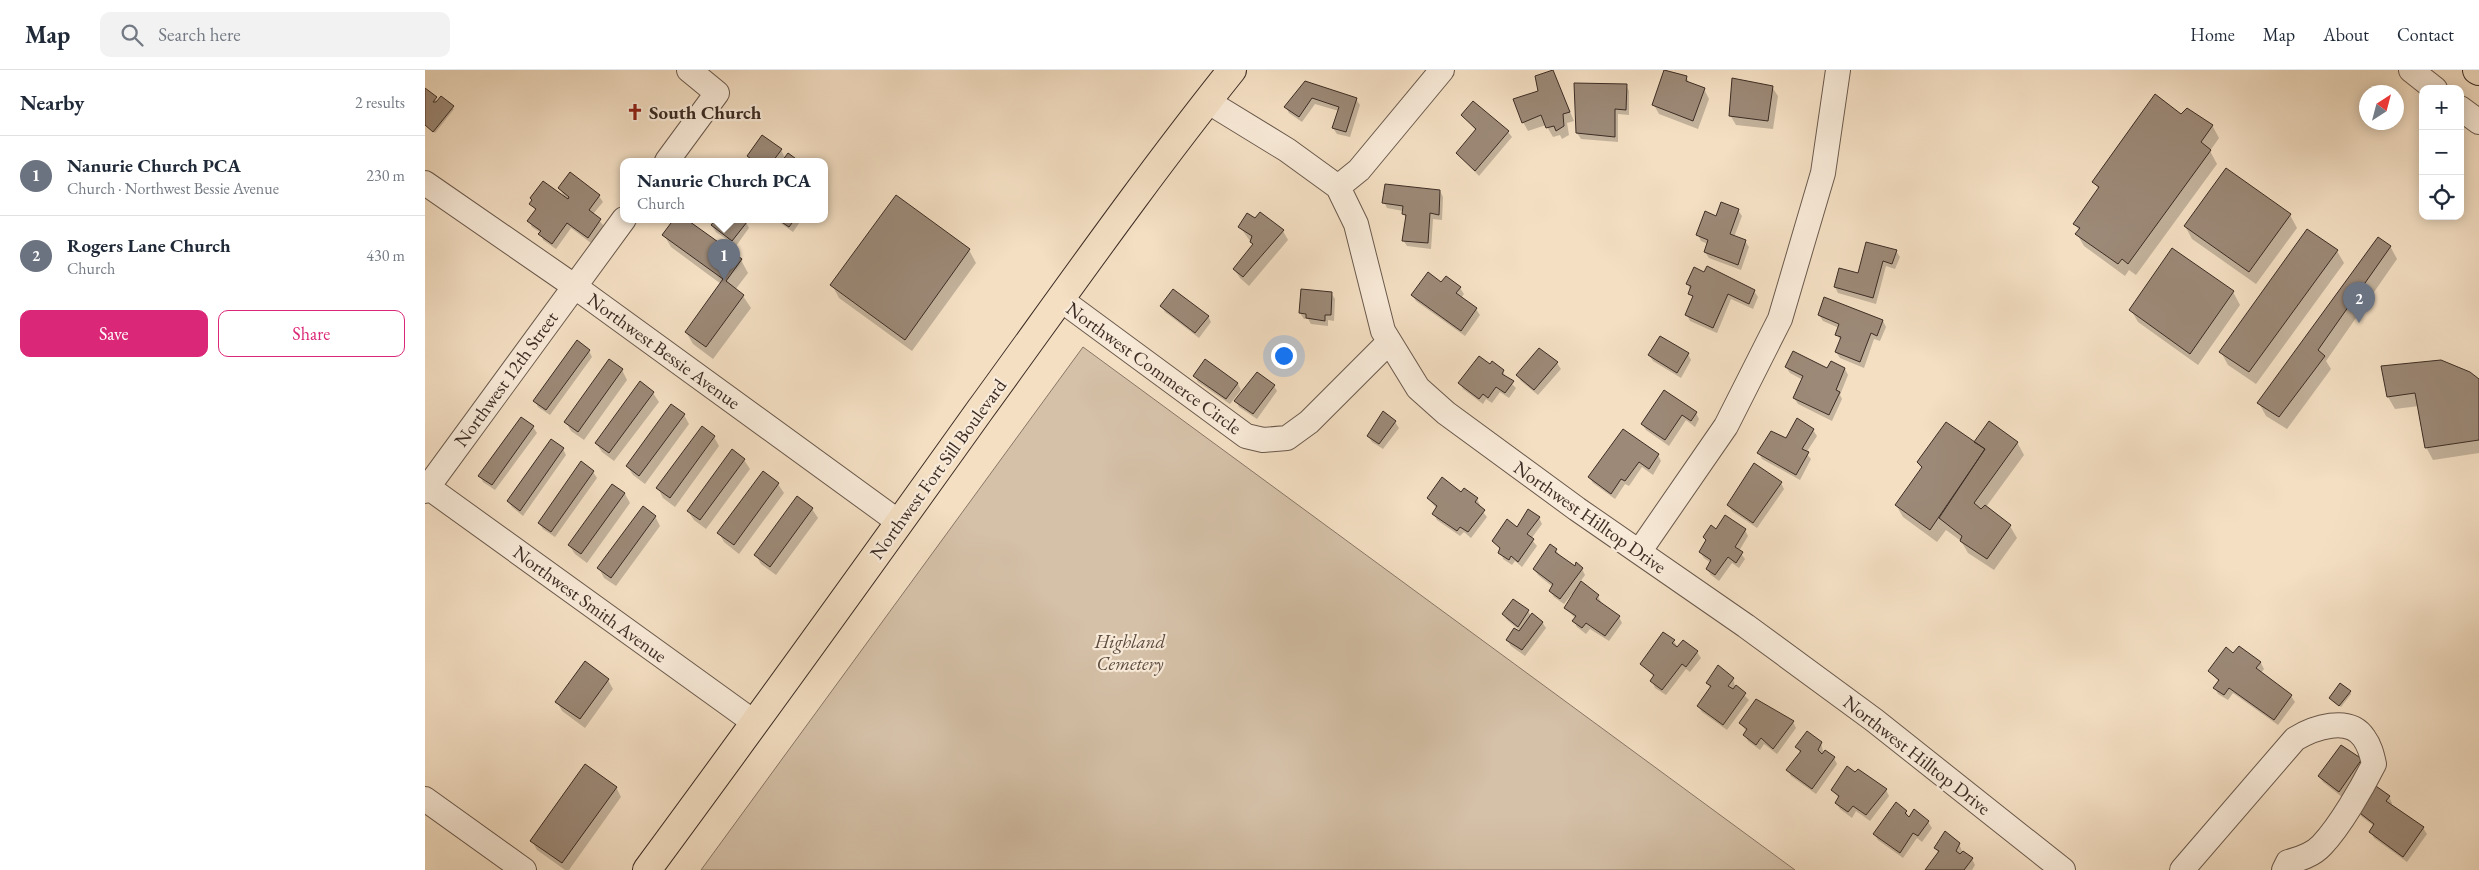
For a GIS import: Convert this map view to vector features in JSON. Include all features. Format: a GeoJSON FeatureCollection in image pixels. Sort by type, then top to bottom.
{"type":"FeatureCollection","features":[{"type":"Feature","properties":{"kind":"main road","name":"Northwest Fort Sill Boulevard"},"geometry":{"type":"LineString","coordinates":[[647,870],[1060,299],[1232,70]]}},
{"type":"Feature","properties":{"kind":"street"},"geometry":{"type":"LineString","coordinates":[[669,158],[717,93],[689,70]]}},
{"type":"Feature","properties":{"kind":"street"},"geometry":{"type":"LineString","coordinates":[[1338,187],[1359,170],[1442,70]]}},
{"type":"Feature","properties":{"kind":"street"},"geometry":{"type":"LineString","coordinates":[[1639,552],[1726,426],[1779,319],[1823,173],[1837,70]]}},
{"type":"Feature","properties":{"kind":"street"},"geometry":{"type":"LineString","coordinates":[[2411,70],[2430,85]]}},
{"type":"Feature","properties":{"kind":"street","name":"Northwest Hilltop Drive"},"geometry":{"type":"LineString","coordinates":[[1207,101],[1287,150],[1338,187],[1356,224],[1383,331],[1418,388],[1446,413],[1639,552],[1746,626],[1874,720],[2063,870]]}},
{"type":"Feature","properties":{"kind":"street"},"geometry":{"type":"LineString","coordinates":[[2464,111],[2479,122]]}},
{"type":"Feature","properties":{"kind":"street","name":"Northwest Bessie Avenue"},"geometry":{"type":"LineString","coordinates":[[425,183],[574,286],[900,522]]}},
{"type":"Feature","properties":{"kind":"street","name":"Northwest 12th Street"},"geometry":{"type":"LineString","coordinates":[[426,488],[620,223]]}},
{"type":"Feature","properties":{"kind":"street","name":"Northwest Commerce Circle"},"geometry":{"type":"LineString","coordinates":[[1060,299],[1246,436],[1263,440],[1287,438],[1309,422],[1389,342]]}},
{"type":"Feature","properties":{"kind":"street","name":"Northwest Smith Avenue"},"geometry":{"type":"LineString","coordinates":[[426,488],[755,723]]}},
{"type":"Feature","properties":{"kind":"street"},"geometry":{"type":"LineString","coordinates":[[2183,870],[2295,739],[2309,731],[2328,726],[2347,726],[2363,736],[2374,764],[2362,789],[2321,846],[2302,859],[2288,862],[2284,870]]}},
{"type":"Feature","properties":{"kind":"street"},"geometry":{"type":"LineString","coordinates":[[425,799],[524,870]]}},
{"type":"Feature","properties":{"kind":"green space","name":"Highland Cemetery"},"geometry":{"type":"Polygon","coordinates":[[[1083,347],[1795,870],[701,870],[1083,347]]]}},
{"type":"Feature","properties":{"kind":"building"},"geometry":{"type":"Polygon","coordinates":[[[1553,70],[1570,112],[1563,114],[1564,126],[1556,131],[1554,126],[1546,128],[1541,115],[1522,123],[1513,99],[1538,91],[1535,76],[1553,70]]]}},
{"type":"Feature","properties":{"kind":"building"},"geometry":{"type":"Polygon","coordinates":[[[1664,70],[1687,76],[1686,81],[1705,88],[1693,121],[1652,105],[1664,70]]]}},
{"type":"Feature","properties":{"kind":"building"},"geometry":{"type":"Polygon","coordinates":[[[1732,78],[1773,86],[1768,121],[1729,116],[1732,78]]]}},
{"type":"Feature","properties":{"kind":"building"},"geometry":{"type":"Polygon","coordinates":[[[1305,81],[1357,98],[1346,132],[1332,128],[1339,107],[1312,98],[1299,117],[1284,107],[1305,81]]]}},
{"type":"Feature","properties":{"kind":"building"},"geometry":{"type":"Polygon","coordinates":[[[1574,83],[1627,84],[1626,110],[1615,109],[1615,137],[1576,133],[1574,83]]]}},
{"type":"Feature","properties":{"kind":"building"},"geometry":{"type":"Polygon","coordinates":[[[425,88],[437,97],[433,102],[436,102],[441,96],[454,106],[433,132],[425,125],[425,88]]]}},
{"type":"Feature","properties":{"kind":"building"},"geometry":{"type":"Polygon","coordinates":[[[2155,94],[2181,114],[2187,108],[2213,125],[2201,142],[2211,150],[2128,264],[2122,259],[2118,264],[2075,234],[2080,228],[2073,224],[2099,187],[2092,182],[2155,94]]]}},
{"type":"Feature","properties":{"kind":"building"},"geometry":{"type":"Polygon","coordinates":[[[1473,101],[1509,131],[1475,171],[1456,153],[1476,129],[1461,115],[1473,101]]]}},
{"type":"Feature","properties":{"kind":"building"},"geometry":{"type":"Polygon","coordinates":[[[762,135],[782,149],[775,158],[750,158],[747,156],[762,135]]]}},
{"type":"Feature","properties":{"kind":"building"},"geometry":{"type":"Polygon","coordinates":[[[788,153],[795,158],[784,158],[788,153]]]}},
{"type":"Feature","properties":{"kind":"building"},"geometry":{"type":"Polygon","coordinates":[[[2226,168],[2291,214],[2249,272],[2184,226],[2226,168]]]}},
{"type":"Feature","properties":{"kind":"building"},"geometry":{"type":"Polygon","coordinates":[[[570,172],[600,195],[589,210],[601,219],[588,238],[567,223],[552,244],[538,234],[541,231],[527,221],[536,209],[529,204],[532,200],[530,198],[543,181],[568,199],[569,197],[558,188],[570,172]]]}},
{"type":"Feature","properties":{"kind":"building"},"geometry":{"type":"Polygon","coordinates":[[[1385,184],[1440,190],[1439,215],[1430,213],[1428,243],[1402,241],[1406,215],[1402,214],[1403,206],[1382,203],[1385,184]]]}},
{"type":"Feature","properties":{"kind":"building"},"geometry":{"type":"Polygon","coordinates":[[[896,195],[970,249],[905,340],[830,285],[896,195]]]}},
{"type":"Feature","properties":{"kind":"building"},"geometry":{"type":"Polygon","coordinates":[[[1721,202],[1739,209],[1730,234],[1746,240],[1738,265],[1704,252],[1708,240],[1696,235],[1705,211],[1716,216],[1721,202]]]}},
{"type":"Feature","properties":{"kind":"building"},"geometry":{"type":"Polygon","coordinates":[[[1260,212],[1284,230],[1243,277],[1233,269],[1253,244],[1250,242],[1252,236],[1238,227],[1247,213],[1255,218],[1260,212]]]}},
{"type":"Feature","properties":{"kind":"building"},"geometry":{"type":"Polygon","coordinates":[[[671,223],[692,223],[742,259],[726,281],[744,295],[706,347],[685,332],[723,279],[662,235],[671,223]]]}},
{"type":"Feature","properties":{"kind":"building"},"geometry":{"type":"Polygon","coordinates":[[[713,223],[746,223],[732,241],[711,225],[713,223]]]}},
{"type":"Feature","properties":{"kind":"building"},"geometry":{"type":"Polygon","coordinates":[[[783,223],[792,223],[789,227],[783,223]]]}},
{"type":"Feature","properties":{"kind":"building"},"geometry":{"type":"Polygon","coordinates":[[[2307,229],[2338,250],[2249,372],[2219,352],[2307,229]]]}},
{"type":"Feature","properties":{"kind":"building"},"geometry":{"type":"Polygon","coordinates":[[[2378,237],[2391,246],[2318,350],[2325,356],[2279,417],[2257,403],[2378,237]]]}},
{"type":"Feature","properties":{"kind":"building"},"geometry":{"type":"Polygon","coordinates":[[[1866,242],[1897,250],[1892,264],[1883,261],[1873,298],[1834,287],[1839,268],[1858,273],[1866,242]]]}},
{"type":"Feature","properties":{"kind":"building"},"geometry":{"type":"Polygon","coordinates":[[[2172,248],[2234,291],[2190,354],[2129,310],[2172,248]]]}},
{"type":"Feature","properties":{"kind":"building"},"geometry":{"type":"Polygon","coordinates":[[[1707,266],[1755,290],[1749,304],[1728,294],[1713,328],[1685,315],[1693,296],[1688,294],[1691,286],[1686,284],[1694,267],[1704,272],[1707,266]]]}},
{"type":"Feature","properties":{"kind":"building"},"geometry":{"type":"Polygon","coordinates":[[[1428,272],[1441,282],[1446,276],[1461,287],[1456,293],[1477,308],[1461,331],[1411,295],[1428,272]]]}},
{"type":"Feature","properties":{"kind":"building"},"geometry":{"type":"Polygon","coordinates":[[[1173,289],[1209,316],[1195,333],[1160,306],[1173,289]]]}},
{"type":"Feature","properties":{"kind":"building"},"geometry":{"type":"Polygon","coordinates":[[[1301,289],[1332,292],[1331,315],[1325,315],[1325,321],[1306,318],[1306,314],[1299,313],[1301,289]]]}},
{"type":"Feature","properties":{"kind":"building"},"geometry":{"type":"Polygon","coordinates":[[[1824,297],[1883,320],[1877,336],[1871,333],[1860,362],[1835,352],[1841,337],[1835,335],[1839,324],[1818,315],[1824,297]]]}},
{"type":"Feature","properties":{"kind":"building"},"geometry":{"type":"Polygon","coordinates":[[[1660,336],[1689,353],[1677,373],[1648,355],[1660,336]]]}},
{"type":"Feature","properties":{"kind":"building"},"geometry":{"type":"Polygon","coordinates":[[[577,340],[590,350],[546,410],[533,401],[577,340]]]}},
{"type":"Feature","properties":{"kind":"building"},"geometry":{"type":"Polygon","coordinates":[[[1539,348],[1558,362],[1534,390],[1516,375],[1539,348]]]}},
{"type":"Feature","properties":{"kind":"building"},"geometry":{"type":"Polygon","coordinates":[[[1793,351],[1827,368],[1831,361],[1845,368],[1836,390],[1840,392],[1829,415],[1793,398],[1803,376],[1785,367],[1793,351]]]}},
{"type":"Feature","properties":{"kind":"building"},"geometry":{"type":"Polygon","coordinates":[[[1479,356],[1490,364],[1492,361],[1504,370],[1502,374],[1514,381],[1505,393],[1496,387],[1488,398],[1483,394],[1479,399],[1458,383],[1479,356]]]}},
{"type":"Feature","properties":{"kind":"building"},"geometry":{"type":"Polygon","coordinates":[[[609,359],[623,369],[578,432],[564,422],[609,359]]]}},
{"type":"Feature","properties":{"kind":"building"},"geometry":{"type":"Polygon","coordinates":[[[1205,359],[1238,383],[1226,399],[1193,376],[1205,359]]]}},
{"type":"Feature","properties":{"kind":"building"},"geometry":{"type":"Polygon","coordinates":[[[2441,360],[2470,372],[2479,379],[2479,440],[2425,448],[2415,393],[2387,397],[2381,366],[2441,360]]]}},
{"type":"Feature","properties":{"kind":"building"},"geometry":{"type":"Polygon","coordinates":[[[1257,372],[1275,385],[1253,414],[1234,401],[1257,372]]]}},
{"type":"Feature","properties":{"kind":"building"},"geometry":{"type":"Polygon","coordinates":[[[640,381],[654,392],[609,453],[595,443],[640,381]]]}},
{"type":"Feature","properties":{"kind":"building"},"geometry":{"type":"Polygon","coordinates":[[[1664,390],[1697,412],[1691,421],[1682,415],[1665,440],[1641,424],[1664,390]]]}},
{"type":"Feature","properties":{"kind":"building"},"geometry":{"type":"Polygon","coordinates":[[[671,404],[685,414],[639,476],[626,466],[671,404]]]}},
{"type":"Feature","properties":{"kind":"building"},"geometry":{"type":"Polygon","coordinates":[[[1383,411],[1396,421],[1379,444],[1367,436],[1383,411]]]}},
{"type":"Feature","properties":{"kind":"building"},"geometry":{"type":"Polygon","coordinates":[[[521,417],[534,426],[492,485],[478,476],[521,417]]]}},
{"type":"Feature","properties":{"kind":"building"},"geometry":{"type":"Polygon","coordinates":[[[1797,418],[1814,429],[1802,449],[1809,452],[1796,475],[1757,453],[1771,431],[1786,438],[1797,418]]]}},
{"type":"Feature","properties":{"kind":"building"},"geometry":{"type":"Polygon","coordinates":[[[1989,421],[2018,442],[1974,503],[1981,509],[1985,505],[2011,525],[1987,559],[1960,541],[1962,536],[1939,518],[1985,449],[1974,442],[1989,421]]]}},
{"type":"Feature","properties":{"kind":"building"},"geometry":{"type":"Polygon","coordinates":[[[1946,422],[1985,449],[1930,530],[1895,505],[1922,467],[1917,462],[1946,422]]]}},
{"type":"Feature","properties":{"kind":"building"},"geometry":{"type":"Polygon","coordinates":[[[702,426],[715,436],[670,498],[656,488],[702,426]]]}},
{"type":"Feature","properties":{"kind":"building"},"geometry":{"type":"Polygon","coordinates":[[[1623,429],[1659,454],[1649,469],[1639,462],[1625,481],[1621,479],[1611,494],[1588,477],[1623,429]]]}},
{"type":"Feature","properties":{"kind":"building"},"geometry":{"type":"Polygon","coordinates":[[[551,439],[564,448],[520,511],[507,501],[551,439]]]}},
{"type":"Feature","properties":{"kind":"building"},"geometry":{"type":"Polygon","coordinates":[[[732,449],[745,459],[700,520],[687,511],[732,449]]]}},
{"type":"Feature","properties":{"kind":"building"},"geometry":{"type":"Polygon","coordinates":[[[581,461],[594,471],[551,532],[538,523],[581,461]]]}},
{"type":"Feature","properties":{"kind":"building"},"geometry":{"type":"Polygon","coordinates":[[[1754,463],[1782,482],[1753,523],[1727,505],[1754,463]]]}},
{"type":"Feature","properties":{"kind":"building"},"geometry":{"type":"Polygon","coordinates":[[[763,471],[779,483],[734,545],[717,533],[763,471]]]}},
{"type":"Feature","properties":{"kind":"building"},"geometry":{"type":"Polygon","coordinates":[[[1442,477],[1461,492],[1464,488],[1478,498],[1475,502],[1485,510],[1468,532],[1460,527],[1457,531],[1432,514],[1437,506],[1427,498],[1442,477]]]}},
{"type":"Feature","properties":{"kind":"building"},"geometry":{"type":"Polygon","coordinates":[[[612,484],[625,493],[581,554],[568,545],[612,484]]]}},
{"type":"Feature","properties":{"kind":"building"},"geometry":{"type":"Polygon","coordinates":[[[797,496],[813,508],[770,567],[754,555],[797,496]]]}},
{"type":"Feature","properties":{"kind":"building"},"geometry":{"type":"Polygon","coordinates":[[[643,506],[656,516],[611,578],[597,568],[643,506]]]}},
{"type":"Feature","properties":{"kind":"building"},"geometry":{"type":"Polygon","coordinates":[[[1528,509],[1540,517],[1527,534],[1534,539],[1518,562],[1511,556],[1509,560],[1498,553],[1500,548],[1492,541],[1507,519],[1517,527],[1528,509]]]}},
{"type":"Feature","properties":{"kind":"building"},"geometry":{"type":"Polygon","coordinates":[[[1725,515],[1746,529],[1735,547],[1743,552],[1736,563],[1728,557],[1715,575],[1706,569],[1711,560],[1699,552],[1706,540],[1703,537],[1711,525],[1716,529],[1725,515]]]}},
{"type":"Feature","properties":{"kind":"building"},"geometry":{"type":"Polygon","coordinates":[[[1550,544],[1557,549],[1555,552],[1575,566],[1576,562],[1583,568],[1560,599],[1549,591],[1553,584],[1533,569],[1550,544]]]}},
{"type":"Feature","properties":{"kind":"building"},"geometry":{"type":"Polygon","coordinates":[[[1581,581],[1599,595],[1596,599],[1620,616],[1605,636],[1586,623],[1582,628],[1572,621],[1576,616],[1564,608],[1581,581]]]}},
{"type":"Feature","properties":{"kind":"building"},"geometry":{"type":"Polygon","coordinates":[[[1513,599],[1529,610],[1518,627],[1502,614],[1513,599]]]}},
{"type":"Feature","properties":{"kind":"building"},"geometry":{"type":"Polygon","coordinates":[[[1532,613],[1543,622],[1522,650],[1506,640],[1514,628],[1519,631],[1532,613]]]}},
{"type":"Feature","properties":{"kind":"building"},"geometry":{"type":"Polygon","coordinates":[[[1663,632],[1675,640],[1672,643],[1677,647],[1683,640],[1698,651],[1686,667],[1682,664],[1662,690],[1650,681],[1654,675],[1640,664],[1663,632]]]}},
{"type":"Feature","properties":{"kind":"building"},"geometry":{"type":"Polygon","coordinates":[[[2239,646],[2261,662],[2256,668],[2292,695],[2274,720],[2229,688],[2224,695],[2213,688],[2219,680],[2208,671],[2226,647],[2233,653],[2239,646]]]}},
{"type":"Feature","properties":{"kind":"building"},"geometry":{"type":"Polygon","coordinates":[[[585,661],[609,679],[580,719],[555,702],[585,661]]]}},
{"type":"Feature","properties":{"kind":"building"},"geometry":{"type":"Polygon","coordinates":[[[1718,665],[1734,678],[1728,686],[1733,689],[1736,685],[1746,693],[1723,725],[1697,706],[1711,686],[1706,683],[1718,665]]]}},
{"type":"Feature","properties":{"kind":"building"},"geometry":{"type":"Polygon","coordinates":[[[2340,683],[2351,691],[2339,706],[2329,698],[2340,683]]]}},
{"type":"Feature","properties":{"kind":"building"},"geometry":{"type":"Polygon","coordinates":[[[1756,699],[1794,721],[1773,749],[1761,738],[1756,745],[1743,735],[1747,729],[1739,723],[1756,699]]]}},
{"type":"Feature","properties":{"kind":"building"},"geometry":{"type":"Polygon","coordinates":[[[1807,731],[1822,742],[1818,750],[1822,754],[1825,750],[1835,757],[1812,789],[1786,770],[1801,751],[1795,747],[1807,731]]]}},
{"type":"Feature","properties":{"kind":"building"},"geometry":{"type":"Polygon","coordinates":[[[2341,745],[2362,759],[2339,792],[2318,776],[2341,745]]]}},
{"type":"Feature","properties":{"kind":"building"},"geometry":{"type":"Polygon","coordinates":[[[585,764],[617,787],[562,863],[530,841],[585,764]]]}},
{"type":"Feature","properties":{"kind":"building"},"geometry":{"type":"Polygon","coordinates":[[[1847,766],[1855,772],[1858,769],[1887,789],[1866,815],[1853,806],[1848,812],[1835,803],[1839,796],[1831,790],[1847,766]]]}},
{"type":"Feature","properties":{"kind":"building"},"geometry":{"type":"Polygon","coordinates":[[[2373,784],[2390,796],[2386,801],[2424,827],[2403,857],[2369,832],[2374,824],[2356,810],[2373,784]]]}},
{"type":"Feature","properties":{"kind":"building"},"geometry":{"type":"Polygon","coordinates":[[[1896,802],[1907,811],[1905,813],[1909,817],[1914,809],[1929,821],[1918,836],[1913,833],[1900,853],[1873,834],[1896,802]]]}},
{"type":"Feature","properties":{"kind":"building"},"geometry":{"type":"Polygon","coordinates":[[[1945,831],[1960,843],[1956,851],[1960,854],[1963,851],[1973,858],[1964,870],[1925,870],[1939,851],[1934,848],[1945,831]]]}},
{"type":"Feature","properties":{"kind":"place","name":"South Church"},"geometry":{"type":"Point","coordinates":[635,112]}},
{"type":"Feature","properties":{"kind":"place","name":"Nanurie Church PCA"},"geometry":{"type":"Point","coordinates":[724,280]}},
{"type":"Feature","properties":{"kind":"place","name":"Rogers Lane Church"},"geometry":{"type":"Point","coordinates":[2359,323]}}]}
